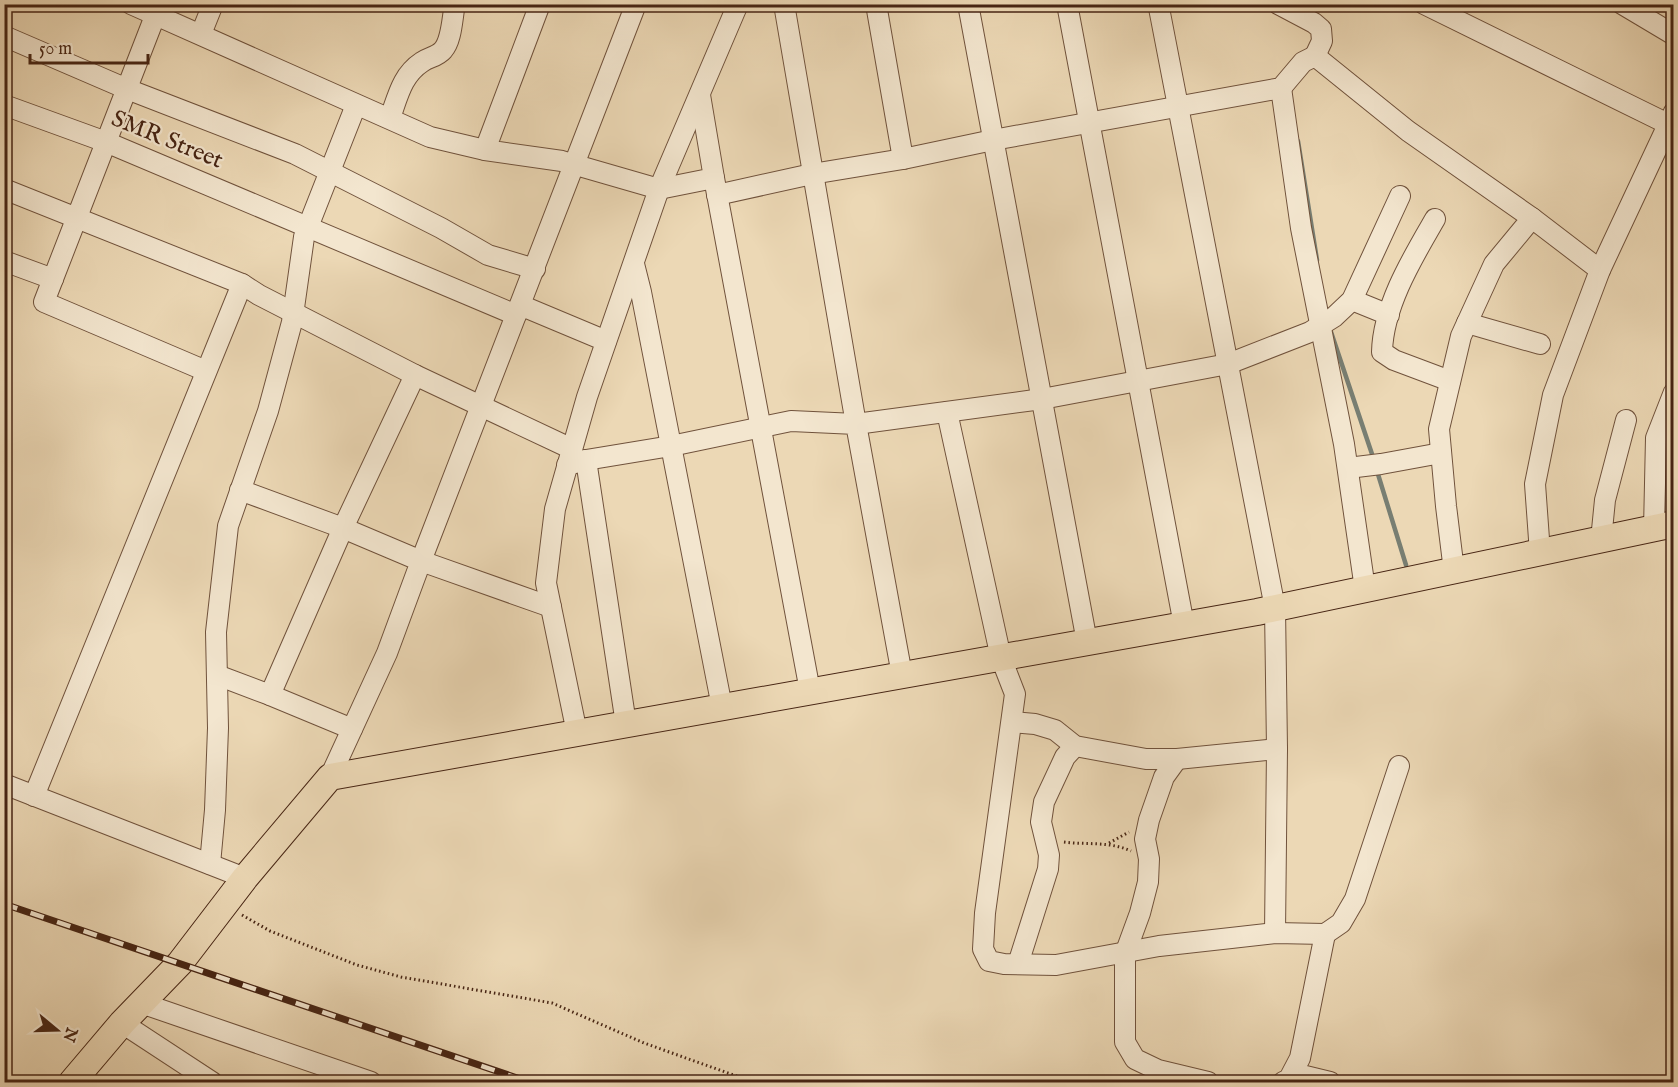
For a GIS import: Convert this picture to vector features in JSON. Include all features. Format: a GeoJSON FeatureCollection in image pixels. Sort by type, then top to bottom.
{"type":"FeatureCollection","features":[{"type":"Feature","properties":{"kind":"main road"},"geometry":{"type":"LineString","coordinates":[[72,1083],[122,1023],[180,963],[245,878],[330,777],[1275,608],[1664,526]]}},
{"type":"Feature","properties":{"kind":"street"},"geometry":{"type":"LineString","coordinates":[[131,4],[430,137],[485,150],[575,165],[659,189],[715,186],[812,174],[1281,88],[1304,62],[1315,56],[1322,41],[1321,29],[1314,23],[1278,4]]}},
{"type":"Feature","properties":{"kind":"street"},"geometry":{"type":"LineString","coordinates":[[201,34],[213,4]]}},
{"type":"Feature","properties":{"kind":"street"},"geometry":{"type":"LineString","coordinates":[[390,118],[402,83],[410,71],[424,60],[436,56],[446,44],[455,4]]}},
{"type":"Feature","properties":{"kind":"street"},"geometry":{"type":"LineString","coordinates":[[485,150],[540,4]]}},
{"type":"Feature","properties":{"kind":"street"},"geometry":{"type":"LineString","coordinates":[[330,777],[387,653],[636,4]]}},
{"type":"Feature","properties":{"kind":"street"},"geometry":{"type":"LineString","coordinates":[[578,733],[546,584],[555,509],[575,458],[587,397],[659,189],[738,4]]}},
{"type":"Feature","properties":{"kind":"street"},"geometry":{"type":"LineString","coordinates":[[784,4],[812,174],[902,675]]}},
{"type":"Feature","properties":{"kind":"street"},"geometry":{"type":"LineString","coordinates":[[876,4],[903,159]]}},
{"type":"Feature","properties":{"kind":"street"},"geometry":{"type":"LineString","coordinates":[[968,4],[1087,642]]}},
{"type":"Feature","properties":{"kind":"street"},"geometry":{"type":"LineString","coordinates":[[1067,4],[1184,625]]}},
{"type":"Feature","properties":{"kind":"street"},"geometry":{"type":"LineString","coordinates":[[1160,4],[1177,106],[1275,608],[1277,749],[1275,933]]}},
{"type":"Feature","properties":{"kind":"street"},"geometry":{"type":"LineString","coordinates":[[1424,4],[1671,118],[1600,270],[1553,394],[1535,484],[1540,553]]}},
{"type":"Feature","properties":{"kind":"street"},"geometry":{"type":"LineString","coordinates":[[1622,4],[1674,35]]}},
{"type":"Feature","properties":{"kind":"street"},"geometry":{"type":"LineString","coordinates":[[154,16],[45,302],[206,371]]}},
{"type":"Feature","properties":{"kind":"street"},"geometry":{"type":"LineString","coordinates":[[4,36],[127,89],[295,154],[441,228],[488,255],[535,269]]}},
{"type":"Feature","properties":{"kind":"street"},"geometry":{"type":"LineString","coordinates":[[1315,56],[1408,130],[1532,218],[1600,270]]}},
{"type":"Feature","properties":{"kind":"street"},"geometry":{"type":"LineString","coordinates":[[1281,88],[1301,228],[1320,327],[1364,466],[1365,589]]}},
{"type":"Feature","properties":{"kind":"street"},"geometry":{"type":"LineString","coordinates":[[699,94],[810,692]]}},
{"type":"Feature","properties":{"kind":"street","name":"SMR Street"},"geometry":{"type":"LineString","coordinates":[[4,105],[106,142],[518,310],[606,341]]}},
{"type":"Feature","properties":{"kind":"street"},"geometry":{"type":"LineString","coordinates":[[210,864],[218,739],[216,632],[228,526],[268,411],[294,313],[304,237],[356,105]]}},
{"type":"Feature","properties":{"kind":"street"},"geometry":{"type":"LineString","coordinates":[[4,189],[242,284],[259,295],[575,458],[671,446],[791,421],[856,424],[1042,399],[1228,364],[1320,327],[1352,300],[1400,196]]}},
{"type":"Feature","properties":{"kind":"street"},"geometry":{"type":"LineString","coordinates":[[1454,571],[1439,429],[1461,336],[1467,322],[1494,264],[1532,218]]}},
{"type":"Feature","properties":{"kind":"street"},"geometry":{"type":"LineString","coordinates":[[1435,219],[1410,263],[1389,315],[1382,352],[1386,356],[1450,381]]}},
{"type":"Feature","properties":{"kind":"street"},"geometry":{"type":"LineString","coordinates":[[4,261],[53,279]]}},
{"type":"Feature","properties":{"kind":"street"},"geometry":{"type":"LineString","coordinates":[[634,264],[722,707]]}},
{"type":"Feature","properties":{"kind":"street"},"geometry":{"type":"LineString","coordinates":[[34,796],[242,284]]}},
{"type":"Feature","properties":{"kind":"street"},"geometry":{"type":"LineString","coordinates":[[1352,300],[1389,315]]}},
{"type":"Feature","properties":{"kind":"street"},"geometry":{"type":"LineString","coordinates":[[1467,322],[1540,344]]}},
{"type":"Feature","properties":{"kind":"street"},"geometry":{"type":"LineString","coordinates":[[270,695],[343,528],[415,375]]}},
{"type":"Feature","properties":{"kind":"street"},"geometry":{"type":"LineString","coordinates":[[1664,526],[1656,438],[1674,392]]}},
{"type":"Feature","properties":{"kind":"street"},"geometry":{"type":"LineString","coordinates":[[947,412],[1001,658],[1015,694],[985,913],[983,949],[989,961],[1004,964],[1056,965],[1160,946],[1275,933],[1325,934],[1341,922],[1354,900],[1399,766]]}},
{"type":"Feature","properties":{"kind":"street"},"geometry":{"type":"LineString","coordinates":[[1601,540],[1605,500],[1626,420]]}},
{"type":"Feature","properties":{"kind":"street"},"geometry":{"type":"LineString","coordinates":[[1364,466],[1441,453]]}},
{"type":"Feature","properties":{"kind":"street"},"geometry":{"type":"LineString","coordinates":[[575,458],[626,724]]}},
{"type":"Feature","properties":{"kind":"street"},"geometry":{"type":"LineString","coordinates":[[240,490],[343,528],[421,561],[551,607]]}},
{"type":"Feature","properties":{"kind":"street"},"geometry":{"type":"LineString","coordinates":[[217,675],[352,729]]}},
{"type":"Feature","properties":{"kind":"street"},"geometry":{"type":"LineString","coordinates":[[1012,722],[1035,723],[1055,730],[1075,746],[1146,759],[1177,759],[1277,749]]}},
{"type":"Feature","properties":{"kind":"street"},"geometry":{"type":"LineString","coordinates":[[1018,964],[1048,869],[1049,855],[1041,822],[1044,802],[1065,757],[1075,746]]}},
{"type":"Feature","properties":{"kind":"street"},"geometry":{"type":"LineString","coordinates":[[1177,759],[1164,777],[1145,839],[1149,859],[1148,882],[1140,913],[1125,954],[1125,1042],[1135,1059],[1158,1070],[1208,1083]]}},
{"type":"Feature","properties":{"kind":"street"},"geometry":{"type":"LineString","coordinates":[[4,784],[245,878]]}},
{"type":"Feature","properties":{"kind":"street"},"geometry":{"type":"LineString","coordinates":[[1325,934],[1300,1058],[1288,1078],[1330,1083]]}},
{"type":"Feature","properties":{"kind":"street"},"geometry":{"type":"LineString","coordinates":[[141,1003],[371,1083]]}},
{"type":"Feature","properties":{"kind":"street"},"geometry":{"type":"LineString","coordinates":[[122,1023],[212,1083]]}},
{"type":"Feature","properties":{"kind":"path"},"geometry":{"type":"LineString","coordinates":[[1046,837],[1079,844],[1107,844],[1127,849],[1149,859]]}},
{"type":"Feature","properties":{"kind":"path"},"geometry":{"type":"LineString","coordinates":[[224,906],[270,931],[357,965],[401,977],[552,1003],[644,1043],[753,1083]]}},
{"type":"Feature","properties":{"kind":"waterway"},"geometry":{"type":"LineString","coordinates":[[1298,141],[1317,260]]}},
{"type":"Feature","properties":{"kind":"waterway"},"geometry":{"type":"LineString","coordinates":[[1330,329],[1374,460]]}},
{"type":"Feature","properties":{"kind":"waterway"},"geometry":{"type":"LineString","coordinates":[[1377,471],[1406,565]]}},
{"type":"Feature","properties":{"kind":"railway"},"geometry":{"type":"LineString","coordinates":[[4,904],[529,1082]]}}]}
